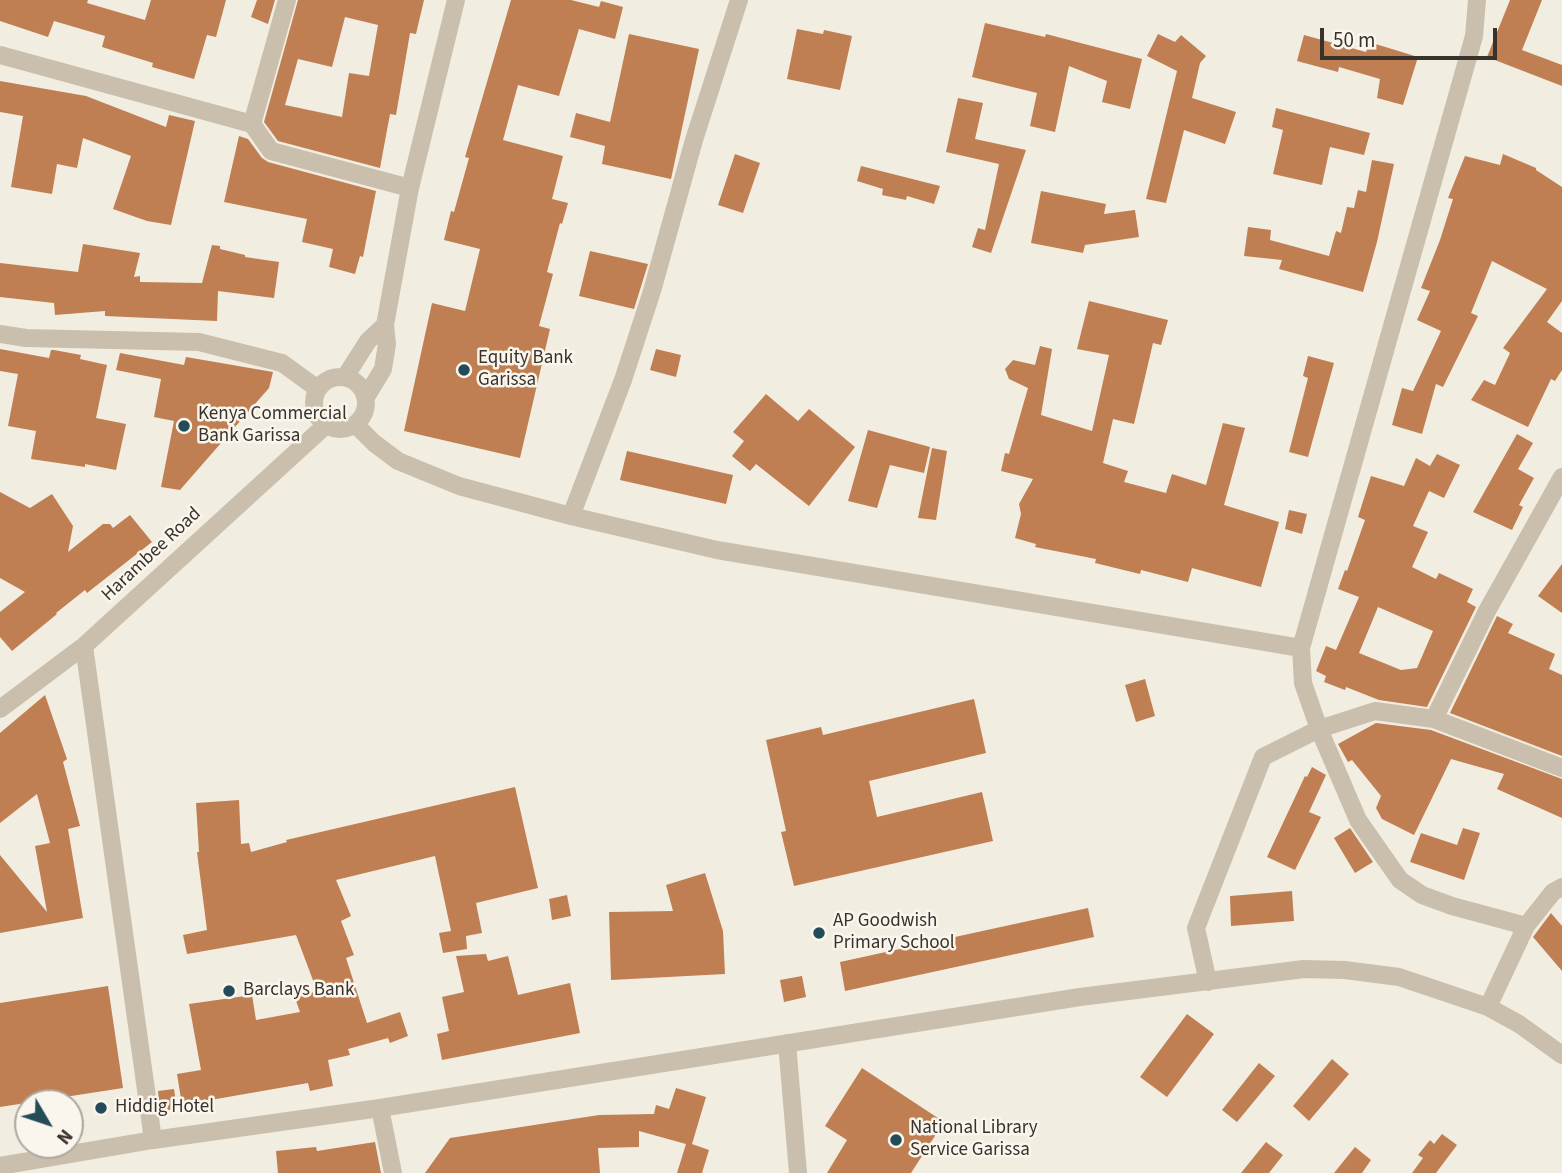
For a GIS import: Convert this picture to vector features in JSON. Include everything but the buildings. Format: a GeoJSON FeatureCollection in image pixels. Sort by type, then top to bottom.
{"type":"FeatureCollection","features":[{"type":"Feature","properties":{"kind":"street"},"geometry":{"type":"LineString","coordinates":[[253,124],[287,0]]}},
{"type":"Feature","properties":{"kind":"street"},"geometry":{"type":"LineString","coordinates":[[366,397],[383,369],[387,344],[386,325],[410,188],[456,0]]}},
{"type":"Feature","properties":{"kind":"street"},"geometry":{"type":"LineString","coordinates":[[570,516],[623,380],[652,291],[694,140],[739,0]]}},
{"type":"Feature","properties":{"kind":"street"},"geometry":{"type":"LineString","coordinates":[[1477,0],[1474,36],[1301,648],[1303,683],[1319,729],[1358,820],[1400,880],[1422,895],[1452,906],[1526,926]]}},
{"type":"Feature","properties":{"kind":"street"},"geometry":{"type":"LineString","coordinates":[[0,55],[253,124],[271,151],[410,188]]}},
{"type":"Feature","properties":{"kind":"street"},"geometry":{"type":"LineString","coordinates":[[345,377],[368,341],[386,325]]}},
{"type":"Feature","properties":{"kind":"street"},"geometry":{"type":"LineString","coordinates":[[0,334],[26,338],[199,342],[282,363],[318,389]]}},
{"type":"Feature","properties":{"kind":"street"},"geometry":{"type":"LineString","coordinates":[[345,377],[354,381],[362,388],[366,397],[362,417],[346,429],[326,425],[315,409],[318,389],[335,378],[345,377]]}},
{"type":"Feature","properties":{"kind":"street"},"geometry":{"type":"LineString","coordinates":[[355,424],[373,443],[398,461],[459,486],[570,516],[718,550],[1301,648]]}},
{"type":"Feature","properties":{"kind":"street","name":"Harambee Road"},"geometry":{"type":"LineString","coordinates":[[0,709],[84,646],[326,425]]}},
{"type":"Feature","properties":{"kind":"street"},"geometry":{"type":"LineString","coordinates":[[1434,719],[1487,611],[1562,477]]}},
{"type":"Feature","properties":{"kind":"street"},"geometry":{"type":"LineString","coordinates":[[84,646],[153,1140]]}},
{"type":"Feature","properties":{"kind":"street"},"geometry":{"type":"LineString","coordinates":[[1208,982],[1196,928],[1263,757],[1319,729],[1375,711],[1434,719],[1562,768]]}},
{"type":"Feature","properties":{"kind":"street"},"geometry":{"type":"LineString","coordinates":[[1488,1007],[1526,926],[1553,892],[1562,887]]}},
{"type":"Feature","properties":{"kind":"street"},"geometry":{"type":"LineString","coordinates":[[0,1166],[1080,997],[1304,969],[1345,970],[1399,977],[1488,1007],[1519,1024],[1562,1055]]}},
{"type":"Feature","properties":{"kind":"street"},"geometry":{"type":"LineString","coordinates":[[788,1043],[798,1173]]}},
{"type":"Feature","properties":{"kind":"street"},"geometry":{"type":"LineString","coordinates":[[380,1108],[393,1173]]}},
{"type":"Feature","properties":{"kind":"place","name":"Equity Bank Garissa"},"geometry":{"type":"Point","coordinates":[464,370]}},
{"type":"Feature","properties":{"kind":"place","name":"Kenya Commercial Bank Garissa"},"geometry":{"type":"Point","coordinates":[184,426]}},
{"type":"Feature","properties":{"kind":"place","name":"AP Goodwish Primary School"},"geometry":{"type":"Point","coordinates":[819,933]}},
{"type":"Feature","properties":{"kind":"place","name":"Barclays Bank"},"geometry":{"type":"Point","coordinates":[229,991]}},
{"type":"Feature","properties":{"kind":"place","name":"Hiddig Hotel"},"geometry":{"type":"Point","coordinates":[101,1108]}},
{"type":"Feature","properties":{"kind":"place","name":"National Library Service Garissa"},"geometry":{"type":"Point","coordinates":[896,1140]}}]}
